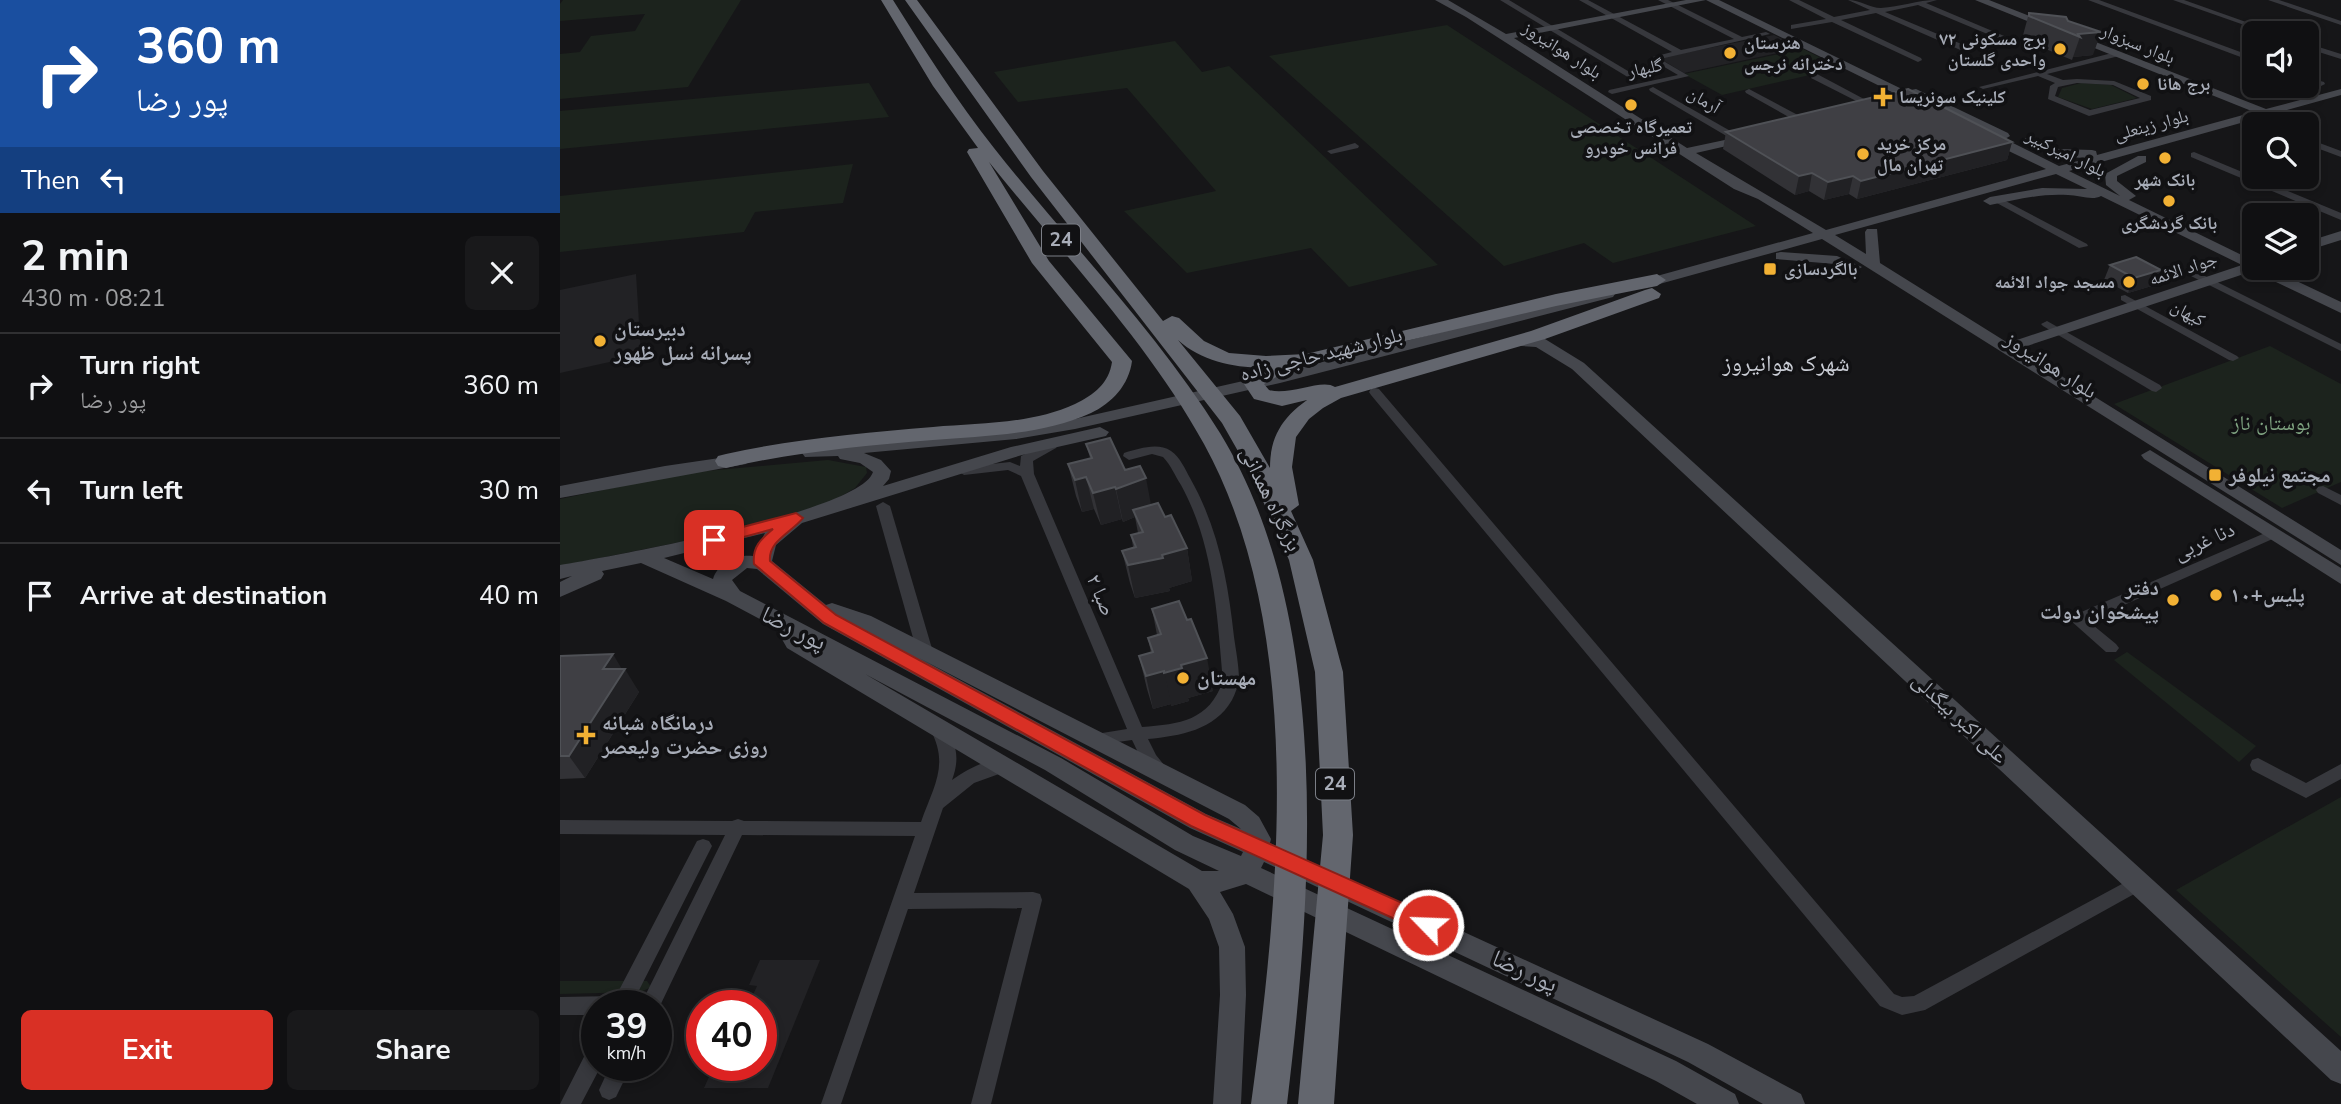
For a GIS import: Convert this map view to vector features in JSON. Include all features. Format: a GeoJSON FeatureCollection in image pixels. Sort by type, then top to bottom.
{"type":"FeatureCollection","features":[{"type":"Feature","properties":{"kind":"highway","name":"بزرگراه همدانی"},"geometry":{"type":"LineString","coordinates":[[887,0],[958,112],[1144,344],[1204,425],[1234,481],[1264,562],[1277,618],[1289,711],[1292,839],[1278,1041],[1269,1104]]}},
{"type":"Feature","properties":{"kind":"highway","name":"بزرگراه همدانی"},"geometry":{"type":"LineString","coordinates":[[911,0],[1037,174],[1232,421],[1262,474],[1301,560],[1329,672],[1338,835],[1316,1104]]}},
{"type":"Feature","properties":{"kind":"highway"},"geometry":{"type":"LineString","coordinates":[[726,461],[784,448],[997,428],[1050,419],[1075,412],[1098,400],[1122,373],[1122,361],[1114,349],[1061,289],[1032,248],[982,167],[958,112]]}},
{"type":"Feature","properties":{"kind":"highway"},"geometry":{"type":"LineString","coordinates":[[1037,174],[1092,230],[1169,319],[1202,349],[1251,362],[1306,360]]}},
{"type":"Feature","properties":{"kind":"highway"},"geometry":{"type":"LineString","coordinates":[[1661,285],[1574,322],[1512,342],[1282,400],[1269,399],[1256,390],[1254,384],[1263,373],[1306,360],[1556,300],[1661,285]]}},
{"type":"Feature","properties":{"kind":"highway"},"geometry":{"type":"LineString","coordinates":[[1301,560],[1281,475],[1284,435],[1297,417],[1310,405],[1334,394],[1455,357]]}},
{"type":"Feature","properties":{"kind":"main road","name":"بلوار هوانیروز"},"geometry":{"type":"LineString","coordinates":[[1440,0],[1470,15],[1739,186],[1763,197],[1788,213],[1822,241]]}},
{"type":"Feature","properties":{"kind":"main road","name":"بلوار هوانیروز"},"geometry":{"type":"LineString","coordinates":[[1455,0],[1470,15]]}},
{"type":"Feature","properties":{"kind":"main road"},"geometry":{"type":"LineString","coordinates":[[1505,37],[1668,3],[1701,0]]}},
{"type":"Feature","properties":{"kind":"main road","name":"بلوار امیرکبیر"},"geometry":{"type":"LineString","coordinates":[[1711,0],[1917,97],[1974,129],[2072,173]]}},
{"type":"Feature","properties":{"kind":"main road","name":"بلوار امیرکبیر"},"geometry":{"type":"LineString","coordinates":[[1723,0],[2242,256]]}},
{"type":"Feature","properties":{"kind":"main road","name":"بلوار سبزوار"},"geometry":{"type":"LineString","coordinates":[[1980,0],[2232,96]]}},
{"type":"Feature","properties":{"kind":"main road","name":"بلوار سبزوار"},"geometry":{"type":"LineString","coordinates":[[2004,2],[2267,112]]}},
{"type":"Feature","properties":{"kind":"main road","name":"بلوار زینعلی"},"geometry":{"type":"LineString","coordinates":[[2289,112],[2316,99],[2341,92]]}},
{"type":"Feature","properties":{"kind":"main road"},"geometry":{"type":"LineString","coordinates":[[2232,96],[2284,101],[2316,99]]}},
{"type":"Feature","properties":{"kind":"main road"},"geometry":{"type":"LineString","coordinates":[[2232,96],[2245,112],[2240,121]]}},
{"type":"Feature","properties":{"kind":"main road"},"geometry":{"type":"LineString","coordinates":[[1852,112],[1917,97],[2048,151],[2076,155],[2128,151]]}},
{"type":"Feature","properties":{"kind":"main road","name":"بلوار زینعلی"},"geometry":{"type":"LineString","coordinates":[[2302,112],[2341,104]]}},
{"type":"Feature","properties":{"kind":"main road","name":"بلوار زینعلی"},"geometry":{"type":"LineString","coordinates":[[1822,241],[1989,198],[2072,173],[2128,151],[2240,121]]}},
{"type":"Feature","properties":{"kind":"main road"},"geometry":{"type":"LineString","coordinates":[[1792,126],[1812,122]]}},
{"type":"Feature","properties":{"kind":"main road"},"geometry":{"type":"LineString","coordinates":[[1974,129],[2006,148],[2015,158],[2017,166],[1989,198]]}},
{"type":"Feature","properties":{"kind":"main road","name":"بلوار زینعلی"},"geometry":{"type":"LineString","coordinates":[[2072,173],[2142,159],[2242,131]]}},
{"type":"Feature","properties":{"kind":"main road"},"geometry":{"type":"LineString","coordinates":[[1685,152],[1765,133]]}},
{"type":"Feature","properties":{"kind":"main road"},"geometry":{"type":"LineString","coordinates":[[2132,202],[2111,182],[2111,174],[2142,159]]}},
{"type":"Feature","properties":{"kind":"main road","name":"بلوار هوانیروز"},"geometry":{"type":"LineString","coordinates":[[1739,186],[1752,201],[1999,345],[2341,559]]}},
{"type":"Feature","properties":{"kind":"main road"},"geometry":{"type":"LineString","coordinates":[[1989,198],[2065,190],[2132,202]]}},
{"type":"Feature","properties":{"kind":"main road"},"geometry":{"type":"LineString","coordinates":[[1782,256],[1836,260],[1864,266],[1870,227],[1788,213]]}},
{"type":"Feature","properties":{"kind":"main road"},"geometry":{"type":"LineString","coordinates":[[2319,243],[2341,235]]}},
{"type":"Feature","properties":{"kind":"main road","name":"بلوار شهید حاجی زاده"},"geometry":{"type":"LineString","coordinates":[[1661,285],[1782,256],[1822,241]]}},
{"type":"Feature","properties":{"kind":"main road","name":"بلوار شهید حاجی زاده"},"geometry":{"type":"LineString","coordinates":[[811,453],[1016,434],[1149,413],[1533,327],[1661,285],[1822,241]]}},
{"type":"Feature","properties":{"kind":"main road","name":"جواد الائمه"},"geometry":{"type":"LineString","coordinates":[[1999,345],[2242,263]]}},
{"type":"Feature","properties":{"kind":"main road","name":"بلوار هوانیروز"},"geometry":{"type":"LineString","coordinates":[[1864,266],[2341,577]]}},
{"type":"Feature","properties":{"kind":"main road","name":"بلوار امیرکبیر"},"geometry":{"type":"LineString","coordinates":[[2288,280],[2341,308]]}},
{"type":"Feature","properties":{"kind":"main road"},"geometry":{"type":"LineString","coordinates":[[2306,280],[2341,299]]}},
{"type":"Feature","properties":{"kind":"main road","name":"علی اکبر بیگدلی"},"geometry":{"type":"LineString","coordinates":[[1574,322],[1556,332],[1556,337],[1578,366],[2341,1070]]}},
{"type":"Feature","properties":{"kind":"main road","name":"علی اکبر بیگدلی"},"geometry":{"type":"LineString","coordinates":[[1512,342],[1539,342],[1578,366]]}},
{"type":"Feature","properties":{"kind":"main road","name":"بلوار شهید حاجی زاده"},"geometry":{"type":"LineString","coordinates":[[831,508],[1066,440],[1149,413]]}},
{"type":"Feature","properties":{"kind":"main road"},"geometry":{"type":"LineString","coordinates":[[560,492],[726,461],[811,453],[856,456],[869,460],[881,471],[880,479],[872,487],[831,508],[640,558],[560,572]]}},
{"type":"Feature","properties":{"kind":"main road"},"geometry":{"type":"LineString","coordinates":[[733,596],[722,581],[724,574],[743,561],[762,564],[761,553],[766,544],[796,518]]}},
{"type":"Feature","properties":{"kind":"main road"},"geometry":{"type":"LineString","coordinates":[[560,590],[640,558]]}},
{"type":"Feature","properties":{"kind":"main road","name":"پور رضا"},"geometry":{"type":"LineString","coordinates":[[640,558],[733,596],[1053,764],[1184,843],[1666,1071],[1726,1104]]}},
{"type":"Feature","properties":{"kind":"main road","name":"پور رضا"},"geometry":{"type":"LineString","coordinates":[[762,564],[830,619],[1198,821],[1428,925],[1698,1054],[1791,1104]]}},
{"type":"Feature","properties":{"kind":"main road"},"geometry":{"type":"LineString","coordinates":[[780,621],[794,643],[1198,880],[1218,883],[1233,881],[1252,864],[1259,839],[1251,824],[1237,812],[864,621],[807,601]]}},
{"type":"Feature","properties":{"kind":"main road"},"geometry":{"type":"LineString","coordinates":[[1198,880],[1220,914],[1232,947],[1233,995],[1227,1104]]}},
{"type":"Feature","properties":{"kind":"street"},"geometry":{"type":"LineString","coordinates":[[1504,0],[1634,77]]}},
{"type":"Feature","properties":{"kind":"street"},"geometry":{"type":"LineString","coordinates":[[1583,0],[1679,52],[1766,34]]}},
{"type":"Feature","properties":{"kind":"street"},"geometry":{"type":"LineString","coordinates":[[1793,0],[1918,60]]}},
{"type":"Feature","properties":{"kind":"street"},"geometry":{"type":"LineString","coordinates":[[1852,0],[1968,50]]}},
{"type":"Feature","properties":{"kind":"street"},"geometry":{"type":"LineString","coordinates":[[1794,27],[1916,1],[1933,0]]}},
{"type":"Feature","properties":{"kind":"street"},"geometry":{"type":"LineString","coordinates":[[2092,0],[2242,56]]}},
{"type":"Feature","properties":{"kind":"street"},"geometry":{"type":"LineString","coordinates":[[2178,0],[2242,22]]}},
{"type":"Feature","properties":{"kind":"street"},"geometry":{"type":"LineString","coordinates":[[2272,0],[2341,23]]}},
{"type":"Feature","properties":{"kind":"street"},"geometry":{"type":"LineString","coordinates":[[1916,1],[2012,41]]}},
{"type":"Feature","properties":{"kind":"street"},"geometry":{"type":"LineString","coordinates":[[1668,3],[1741,39]]}},
{"type":"Feature","properties":{"kind":"street"},"geometry":{"type":"LineString","coordinates":[[2319,49],[2341,57]]}},
{"type":"Feature","properties":{"kind":"street","name":"گلبهار"},"geometry":{"type":"LineString","coordinates":[[1612,92],[1685,76],[1653,58],[1679,52]]}},
{"type":"Feature","properties":{"kind":"street"},"geometry":{"type":"LineString","coordinates":[[1983,87],[2116,54]]}},
{"type":"Feature","properties":{"kind":"street"},"geometry":{"type":"LineString","coordinates":[[2039,73],[2062,83],[2077,80],[2113,83],[2148,97],[2089,113],[2052,97],[2054,86],[2062,83]]}},
{"type":"Feature","properties":{"kind":"street"},"geometry":{"type":"LineString","coordinates":[[1814,76],[1875,107]]}},
{"type":"Feature","properties":{"kind":"street","name":"آرمان"},"geometry":{"type":"LineString","coordinates":[[1653,89],[1738,139]]}},
{"type":"Feature","properties":{"kind":"street"},"geometry":{"type":"LineString","coordinates":[[1749,91],[1812,122]]}},
{"type":"Feature","properties":{"kind":"street"},"geometry":{"type":"LineString","coordinates":[[1331,152],[1355,146]]}},
{"type":"Feature","properties":{"kind":"street"},"geometry":{"type":"LineString","coordinates":[[2319,146],[2341,155]]}},
{"type":"Feature","properties":{"kind":"street"},"geometry":{"type":"LineString","coordinates":[[2193,155],[2341,217]]}},
{"type":"Feature","properties":{"kind":"street"},"geometry":{"type":"LineString","coordinates":[[1989,198],[2083,246]]}},
{"type":"Feature","properties":{"kind":"street"},"geometry":{"type":"LineString","coordinates":[[2202,277],[2341,348]]}},
{"type":"Feature","properties":{"kind":"street","name":"کیهان"},"geometry":{"type":"LineString","coordinates":[[2130,301],[2233,358]]}},
{"type":"Feature","properties":{"kind":"street"},"geometry":{"type":"LineString","coordinates":[[2052,327],[2156,388]]}},
{"type":"Feature","properties":{"kind":"street"},"geometry":{"type":"LineString","coordinates":[[1375,391],[1887,1000],[1895,1005],[1910,1007],[1918,1004],[2139,883]]}},
{"type":"Feature","properties":{"kind":"street"},"geometry":{"type":"LineString","coordinates":[[931,477],[996,466],[1010,466],[1027,474],[1027,459],[1045,447],[1066,440]]}},
{"type":"Feature","properties":{"kind":"street"},"geometry":{"type":"LineString","coordinates":[[1094,739],[1166,731],[1198,723],[1217,712],[1227,698],[1231,681],[1216,561],[1204,519],[1170,456],[1154,450],[1129,456]]}},
{"type":"Feature","properties":{"kind":"street","name":"صبا ۲"},"geometry":{"type":"LineString","coordinates":[[1027,474],[1137,733],[1150,759],[1164,774]]}},
{"type":"Feature","properties":{"kind":"street"},"geometry":{"type":"LineString","coordinates":[[2323,490],[2341,501]]}},
{"type":"Feature","properties":{"kind":"street"},"geometry":{"type":"LineString","coordinates":[[883,506],[925,652]]}},
{"type":"Feature","properties":{"kind":"street","name":"دنا غربی"},"geometry":{"type":"LineString","coordinates":[[2111,648],[2077,621],[2273,534]]}},
{"type":"Feature","properties":{"kind":"street"},"geometry":{"type":"LineString","coordinates":[[831,1104],[937,804],[950,754],[947,741],[934,724]]}},
{"type":"Feature","properties":{"kind":"street"},"geometry":{"type":"LineString","coordinates":[[937,804],[963,779],[982,770],[1004,765]]}},
{"type":"Feature","properties":{"kind":"street"},"geometry":{"type":"LineString","coordinates":[[2258,765],[2306,791],[2341,771]]}},
{"type":"Feature","properties":{"kind":"street"},"geometry":{"type":"LineString","coordinates":[[658,990],[738,826]]}},
{"type":"Feature","properties":{"kind":"street"},"geometry":{"type":"LineString","coordinates":[[560,827],[928,828]]}},
{"type":"Feature","properties":{"kind":"street"},"geometry":{"type":"LineString","coordinates":[[629,990],[703,846]]}},
{"type":"Feature","properties":{"kind":"street"},"geometry":{"type":"LineString","coordinates":[[901,901],[1033,900],[981,1104]]}},
{"type":"Feature","properties":{"kind":"street"},"geometry":{"type":"LineString","coordinates":[[560,1006],[581,1006]]}},
{"type":"Feature","properties":{"kind":"street"},"geometry":{"type":"LineString","coordinates":[[570,1104],[582,1081]]}},
{"type":"Feature","properties":{"kind":"street"},"geometry":{"type":"LineString","coordinates":[[609,1090],[614,1081]]}},
{"type":"Feature","properties":{"kind":"shaded area","name":"هنرستان دخترانه نرجس"},"geometry":{"type":"Polygon","coordinates":[[[1774,35],[1801,48],[1684,73],[1659,58],[1774,35]]]}},
{"type":"Feature","properties":{"kind":"shaded area"},"geometry":{"type":"Polygon","coordinates":[[[636,274],[641,355],[560,373],[560,290],[636,274]]]}},
{"type":"Feature","properties":{"kind":"shaded area"},"geometry":{"type":"Polygon","coordinates":[[[760,960],[820,960],[777,1066],[777,990],[755,990],[757,986],[749,985],[760,960]]]}},
{"type":"Feature","properties":{"kind":"shaded area"},"geometry":{"type":"Polygon","coordinates":[[[707,1081],[771,1081],[768,1088],[704,1088],[707,1081]]]}},
{"type":"Feature","properties":{"kind":"green space"},"geometry":{"type":"Polygon","coordinates":[[[563,0],[741,0],[688,87],[560,99],[560,54],[580,52],[591,36],[635,31],[645,14],[560,21],[560,4],[563,0]]]}},
{"type":"Feature","properties":{"kind":"green space"},"geometry":{"type":"Polygon","coordinates":[[[1447,25],[1756,226],[1613,263],[1584,243],[1504,266],[1269,56],[1447,25]]]}},
{"type":"Feature","properties":{"kind":"green space"},"geometry":{"type":"Polygon","coordinates":[[[1175,41],[1202,72],[1229,66],[1438,265],[1349,287],[1311,248],[1187,273],[1124,211],[1216,191],[1127,88],[1018,102],[994,72],[1175,41]]]}},
{"type":"Feature","properties":{"kind":"green space"},"geometry":{"type":"Polygon","coordinates":[[[1803,49],[1841,68],[1722,95],[1684,74],[1803,49]]]}},
{"type":"Feature","properties":{"kind":"green space"},"geometry":{"type":"Polygon","coordinates":[[[869,83],[889,117],[560,149],[560,111],[869,83]]]}},
{"type":"Feature","properties":{"kind":"green space"},"geometry":{"type":"Polygon","coordinates":[[[2081,83],[2111,85],[2137,98],[2092,109],[2058,97],[2062,88],[2081,83]]]}},
{"type":"Feature","properties":{"kind":"green space"},"geometry":{"type":"Polygon","coordinates":[[[853,164],[843,203],[755,212],[744,232],[560,252],[560,196],[853,164]]]}},
{"type":"Feature","properties":{"kind":"green space","name":"بوستان ناز"},"geometry":{"type":"Polygon","coordinates":[[[2270,346],[2341,384],[2341,482],[2282,508],[2114,404],[2270,346]]]}},
{"type":"Feature","properties":{"kind":"green space"},"geometry":{"type":"Polygon","coordinates":[[[828,460],[866,467],[867,473],[855,488],[833,501],[789,515],[680,542],[560,566],[560,499],[684,473],[828,460]]]}},
{"type":"Feature","properties":{"kind":"green space"},"geometry":{"type":"Polygon","coordinates":[[[2127,652],[2256,746],[2239,762],[2114,660],[2127,652]]]}},
{"type":"Feature","properties":{"kind":"green space"},"geometry":{"type":"Polygon","coordinates":[[[2341,797],[2341,1037],[2176,890],[2341,797]]]}},
{"type":"Feature","properties":{"kind":"green space"},"geometry":{"type":"Polygon","coordinates":[[[560,981],[647,981],[651,987],[645,990],[581,990],[581,993],[560,994],[560,981]]]}},
{"type":"Feature","properties":{"kind":"building"},"geometry":{"type":"Polygon","coordinates":[[[2029,13],[2066,17],[2068,21],[2101,32],[2078,34],[2080,37],[2029,16],[2029,13]]]}},
{"type":"Feature","properties":{"kind":"building","name":"مرکز خرید تهران مال"},"geometry":{"type":"Polygon","coordinates":[[[1908,89],[2012,142],[1861,181],[1853,176],[1828,182],[1812,173],[1799,176],[1726,132],[1908,89]]]}},
{"type":"Feature","properties":{"kind":"building"},"geometry":{"type":"Polygon","coordinates":[[[2136,257],[2161,270],[2134,278],[2110,265],[2136,257]]]}},
{"type":"Feature","properties":{"kind":"building"},"geometry":{"type":"Polygon","coordinates":[[[1110,438],[1125,470],[1140,466],[1146,478],[1116,489],[1115,487],[1093,493],[1086,477],[1075,480],[1068,464],[1092,458],[1086,444],[1110,438]]]}},
{"type":"Feature","properties":{"kind":"building"},"geometry":{"type":"Polygon","coordinates":[[[1158,503],[1165,517],[1171,515],[1187,548],[1162,555],[1163,558],[1128,565],[1122,551],[1136,547],[1131,535],[1143,532],[1133,510],[1158,503]]]}},
{"type":"Feature","properties":{"kind":"building"},"geometry":{"type":"Polygon","coordinates":[[[1179,601],[1187,620],[1191,619],[1207,658],[1181,665],[1182,668],[1146,676],[1139,656],[1153,652],[1148,638],[1161,634],[1152,609],[1179,601]]]}},
{"type":"Feature","properties":{"kind":"building"},"geometry":{"type":"Polygon","coordinates":[[[613,654],[603,669],[625,669],[569,756],[560,756],[560,656],[613,654]]]}},
{"type":"Feature","properties":{"kind":"place","name":"برج مسکونی ۷۲ واحدی گلستان"},"geometry":{"type":"Point","coordinates":[2060,49]}},
{"type":"Feature","properties":{"kind":"place","name":"هنرستان دخترانه نرجس"},"geometry":{"type":"Point","coordinates":[1730,53]}},
{"type":"Feature","properties":{"kind":"place","name":"برج هانا"},"geometry":{"type":"Point","coordinates":[2143,84]}},
{"type":"Feature","properties":{"kind":"place","name":"کلینیک سونریسا"},"geometry":{"type":"Point","coordinates":[1883,97]}},
{"type":"Feature","properties":{"kind":"place","name":"تعمیرگاه تخصصی فرانس خودرو"},"geometry":{"type":"Point","coordinates":[1631,105]}},
{"type":"Feature","properties":{"kind":"place","name":"مرکز خرید تهران مال"},"geometry":{"type":"Point","coordinates":[1863,154]}},
{"type":"Feature","properties":{"kind":"place","name":"بانک شهر"},"geometry":{"type":"Point","coordinates":[2165,158]}},
{"type":"Feature","properties":{"kind":"place","name":"بانک گردشگری"},"geometry":{"type":"Point","coordinates":[2169,201]}},
{"type":"Feature","properties":{"kind":"place","name":"بالگردسازی"},"geometry":{"type":"Point","coordinates":[1770,269]}},
{"type":"Feature","properties":{"kind":"place","name":"مسجد جواد الائمه"},"geometry":{"type":"Point","coordinates":[2129,282]}},
{"type":"Feature","properties":{"kind":"place","name":"دبیرستان پسرانه نسل ظهور"},"geometry":{"type":"Point","coordinates":[600,341]}},
{"type":"Feature","properties":{"kind":"place","name":"مجتمع نیلوفر"},"geometry":{"type":"Point","coordinates":[2215,475]}},
{"type":"Feature","properties":{"kind":"place","name":"پلیس+۱۰"},"geometry":{"type":"Point","coordinates":[2216,595]}},
{"type":"Feature","properties":{"kind":"place","name":"دفتر پیشخوان دولت"},"geometry":{"type":"Point","coordinates":[2173,600]}},
{"type":"Feature","properties":{"kind":"place","name":"مهستان"},"geometry":{"type":"Point","coordinates":[1183,678]}},
{"type":"Feature","properties":{"kind":"place","name":"درمانگاه شبانه روزی حضرت ولیعصر"},"geometry":{"type":"Point","coordinates":[586,735]}},
{"type":"Feature","properties":{"kind":"district","name":"شهرک هوانیروز"},"geometry":{"type":"Point","coordinates":[1786,363]}},
{"type":"Feature","properties":{"kind":"route"},"geometry":{"type":"LineString","coordinates":[[714,540],[796,518],[766,544],[761,553],[762,564],[830,619],[1198,821],[1428,925]]}}]}
